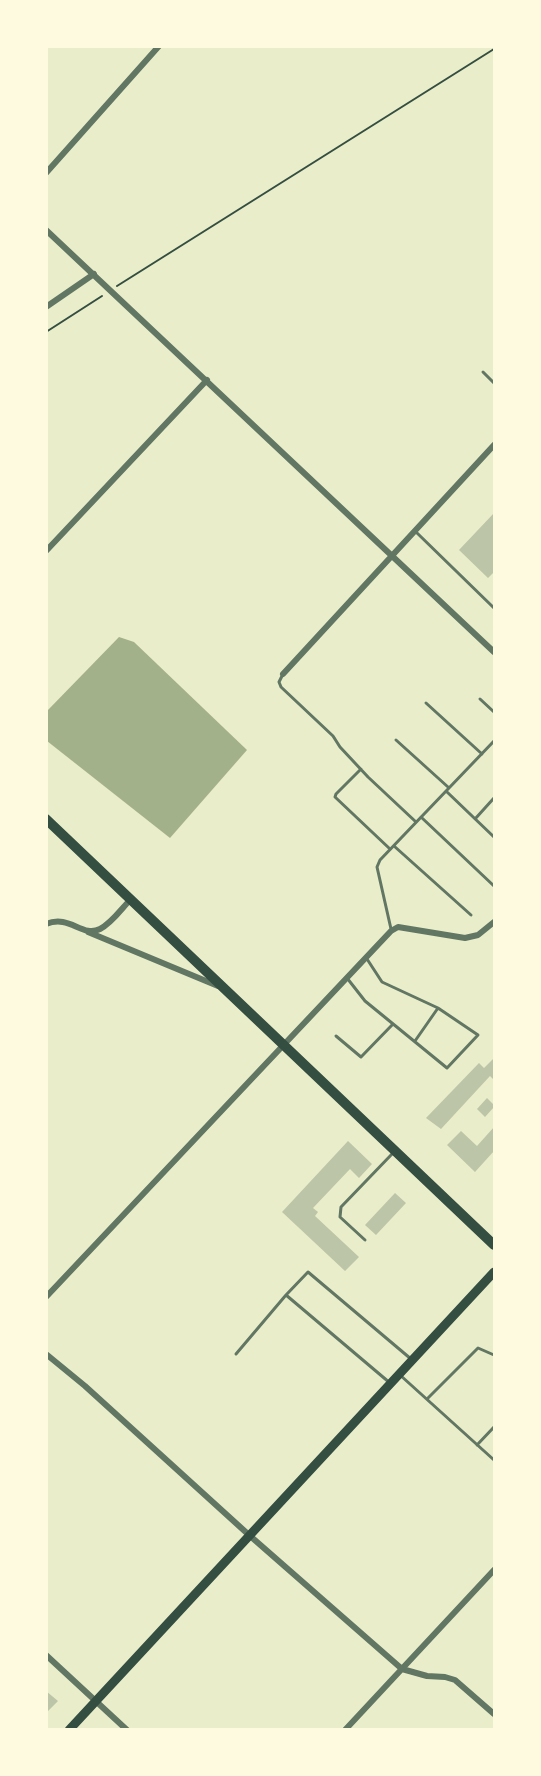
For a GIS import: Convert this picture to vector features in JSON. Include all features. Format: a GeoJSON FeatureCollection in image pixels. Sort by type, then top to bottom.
{"type":"FeatureCollection","features":[{"type":"Feature","properties":{"kind":"highway"},"geometry":{"type":"LineString","coordinates":[[46,819],[495,1245]]}},
{"type":"Feature","properties":{"kind":"main road"},"geometry":{"type":"LineString","coordinates":[[69,1730],[495,1272]]}},
{"type":"Feature","properties":{"kind":"street"},"geometry":{"type":"LineString","coordinates":[[46,173],[159,46]]}},
{"type":"Feature","properties":{"kind":"street"},"geometry":{"type":"LineString","coordinates":[[46,230],[495,652]]}},
{"type":"Feature","properties":{"kind":"street"},"geometry":{"type":"LineString","coordinates":[[46,307],[94,274]]}},
{"type":"Feature","properties":{"kind":"street"},"geometry":{"type":"LineString","coordinates":[[46,551],[207,380]]}},
{"type":"Feature","properties":{"kind":"street"},"geometry":{"type":"LineString","coordinates":[[283,674],[495,446]]}},
{"type":"Feature","properties":{"kind":"street"},"geometry":{"type":"LineString","coordinates":[[88,932],[100,929],[131,899]]}},
{"type":"Feature","properties":{"kind":"street"},"geometry":{"type":"LineString","coordinates":[[46,924],[65,921],[226,989]]}},
{"type":"Feature","properties":{"kind":"street"},"geometry":{"type":"LineString","coordinates":[[46,1297],[391,931],[398,927],[465,938],[478,935],[495,922]]}},
{"type":"Feature","properties":{"kind":"street"},"geometry":{"type":"LineString","coordinates":[[46,1354],[85,1386],[249,1535],[402,1669],[455,1680],[495,1714]]}},
{"type":"Feature","properties":{"kind":"street"},"geometry":{"type":"LineString","coordinates":[[345,1730],[495,1570]]}},
{"type":"Feature","properties":{"kind":"street"},"geometry":{"type":"LineString","coordinates":[[46,1655],[127,1730]]}},
{"type":"Feature","properties":{"kind":"lane"},"geometry":{"type":"LineString","coordinates":[[483,372],[495,383]]}},
{"type":"Feature","properties":{"kind":"lane"},"geometry":{"type":"LineString","coordinates":[[416,531],[495,608]]}},
{"type":"Feature","properties":{"kind":"lane"},"geometry":{"type":"LineString","coordinates":[[283,674],[279,682],[282,687],[416,822]]}},
{"type":"Feature","properties":{"kind":"lane"},"geometry":{"type":"LineString","coordinates":[[480,699],[495,712]]}},
{"type":"Feature","properties":{"kind":"lane"},"geometry":{"type":"LineString","coordinates":[[426,703],[482,754]]}},
{"type":"Feature","properties":{"kind":"lane"},"geometry":{"type":"LineString","coordinates":[[396,740],[495,837]]}},
{"type":"Feature","properties":{"kind":"lane"},"geometry":{"type":"LineString","coordinates":[[391,931],[377,867],[380,860],[495,741]]}},
{"type":"Feature","properties":{"kind":"lane"},"geometry":{"type":"LineString","coordinates":[[361,769],[335,797],[471,915]]}},
{"type":"Feature","properties":{"kind":"lane"},"geometry":{"type":"LineString","coordinates":[[475,819],[495,798]]}},
{"type":"Feature","properties":{"kind":"lane"},"geometry":{"type":"LineString","coordinates":[[421,817],[495,886]]}},
{"type":"Feature","properties":{"kind":"lane"},"geometry":{"type":"LineString","coordinates":[[347,978],[365,1001],[447,1068],[478,1035],[438,1008],[382,982],[366,958]]}},
{"type":"Feature","properties":{"kind":"lane"},"geometry":{"type":"LineString","coordinates":[[415,1041],[438,1008]]}},
{"type":"Feature","properties":{"kind":"lane"},"geometry":{"type":"LineString","coordinates":[[336,1035],[361,1057],[393,1024]]}},
{"type":"Feature","properties":{"kind":"lane"},"geometry":{"type":"LineString","coordinates":[[365,1240],[340,1217],[341,1207],[395,1150]]}},
{"type":"Feature","properties":{"kind":"lane"},"geometry":{"type":"LineString","coordinates":[[236,1354],[308,1272],[412,1360]]}},
{"type":"Feature","properties":{"kind":"lane"},"geometry":{"type":"LineString","coordinates":[[286,1295],[391,1383]]}},
{"type":"Feature","properties":{"kind":"lane"},"geometry":{"type":"LineString","coordinates":[[428,1400],[478,1348],[495,1355]]}},
{"type":"Feature","properties":{"kind":"lane"},"geometry":{"type":"LineString","coordinates":[[400,1374],[495,1460]]}},
{"type":"Feature","properties":{"kind":"lane"},"geometry":{"type":"LineString","coordinates":[[477,1445],[495,1426]]}},
{"type":"Feature","properties":{"kind":"path"},"geometry":{"type":"LineString","coordinates":[[46,332],[495,49]]}},
{"type":"Feature","properties":{"kind":"shaded area"},"geometry":{"type":"Polygon","coordinates":[[[119,637],[134,642],[247,750],[170,838],[47,741],[47,711],[119,637]]]}},
{"type":"Feature","properties":{"kind":"building"},"geometry":{"type":"Polygon","coordinates":[[[494,513],[494,572],[488,578],[459,550],[494,513]]]}},
{"type":"Feature","properties":{"kind":"building"},"geometry":{"type":"Polygon","coordinates":[[[494,1058],[494,1080],[490,1076],[441,1129],[426,1118],[479,1063],[484,1068],[494,1058]]]}},
{"type":"Feature","properties":{"kind":"building"},"geometry":{"type":"Polygon","coordinates":[[[487,1098],[494,1107],[485,1117],[477,1109],[487,1098]]]}},
{"type":"Feature","properties":{"kind":"building"},"geometry":{"type":"Polygon","coordinates":[[[494,1127],[494,1151],[475,1172],[447,1145],[461,1131],[477,1146],[494,1127]]]}},
{"type":"Feature","properties":{"kind":"building"},"geometry":{"type":"Polygon","coordinates":[[[348,1141],[372,1164],[359,1178],[350,1169],[313,1208],[318,1212],[315,1216],[359,1257],[345,1271],[282,1212],[348,1141]]]}},
{"type":"Feature","properties":{"kind":"building"},"geometry":{"type":"Polygon","coordinates":[[[395,1193],[406,1203],[376,1235],[365,1225],[395,1193]]]}},
{"type":"Feature","properties":{"kind":"building"},"geometry":{"type":"Polygon","coordinates":[[[46,1691],[58,1701],[46,1713],[46,1691]]]}}]}
